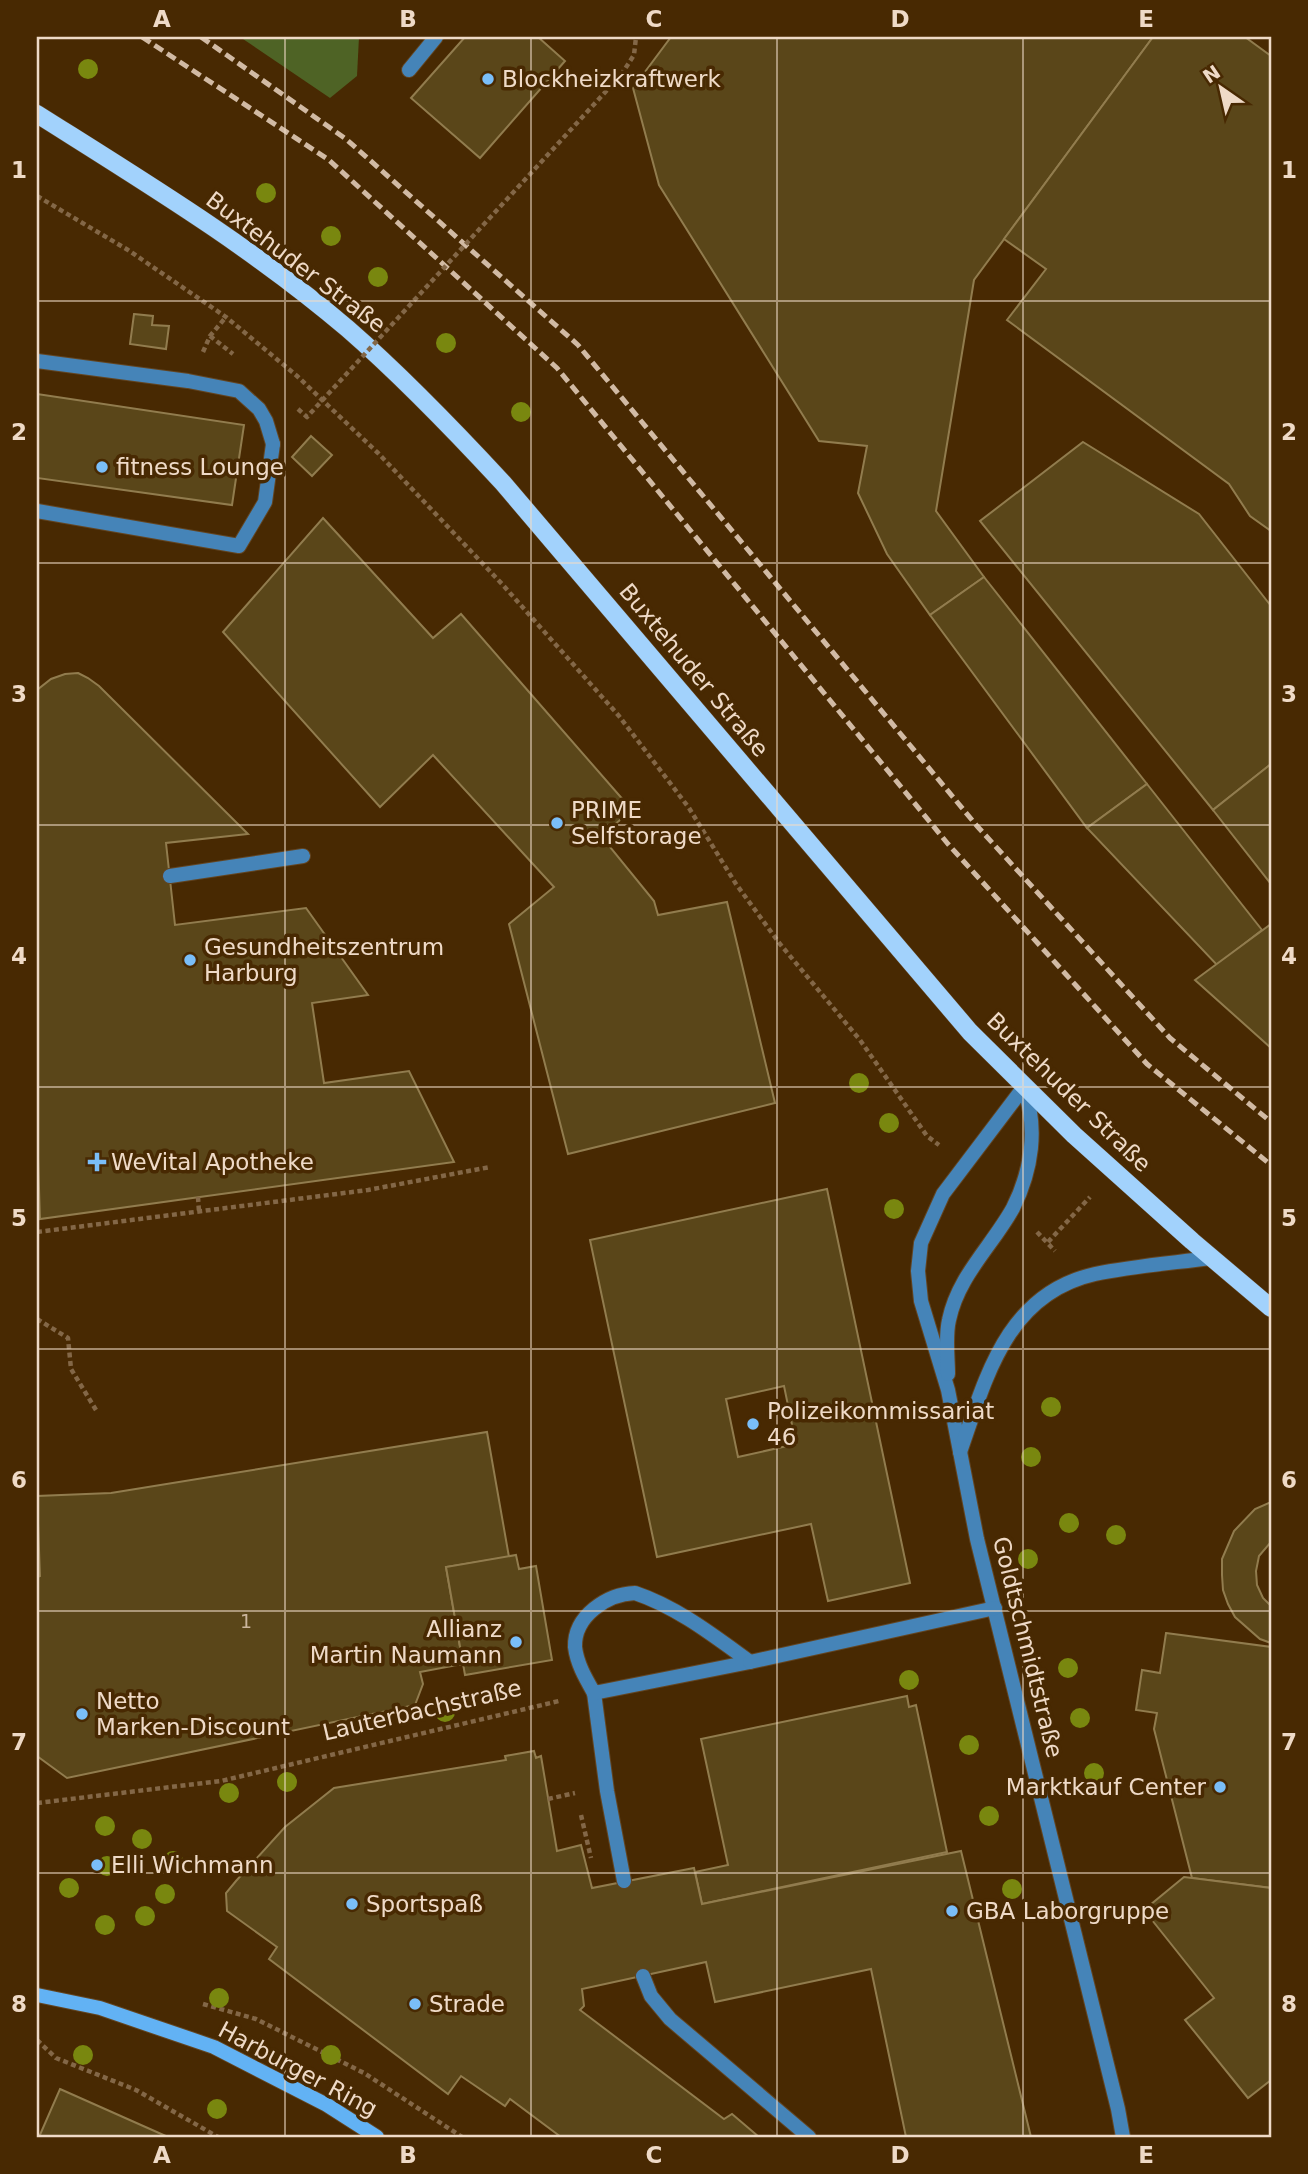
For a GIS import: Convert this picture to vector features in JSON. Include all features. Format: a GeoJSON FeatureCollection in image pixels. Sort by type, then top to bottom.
{"type":"FeatureCollection","features":[{"type":"Feature","properties":{"kind":"main road","name":"Buxtehuder Straße"},"geometry":{"type":"LineString","coordinates":[[37,114],[209,224],[273,270],[346,327],[416,392],[503,482],[970,1032],[1074,1135],[1271,1308]]}},
{"type":"Feature","properties":{"kind":"main road","name":"Harburger Ring"},"geometry":{"type":"LineString","coordinates":[[37,1995],[100,2008],[214,2047],[327,2105],[377,2137]]}},
{"type":"Feature","properties":{"kind":"street"},"geometry":{"type":"LineString","coordinates":[[409,70],[436,37]]}},
{"type":"Feature","properties":{"kind":"street"},"geometry":{"type":"LineString","coordinates":[[37,361],[188,381],[239,391],[259,409],[273,444],[265,502],[239,546],[37,511]]}},
{"type":"Feature","properties":{"kind":"street"},"geometry":{"type":"LineString","coordinates":[[170,876],[303,856]]}},
{"type":"Feature","properties":{"kind":"street","name":"Goldtschmidtstraße"},"geometry":{"type":"LineString","coordinates":[[1024,1087],[943,1194],[921,1243],[918,1272],[921,1301],[948,1390],[976,1539],[1123,2137]]}},
{"type":"Feature","properties":{"kind":"street","name":"Goldtschmidtstraße"},"geometry":{"type":"LineString","coordinates":[[948,1390],[948,1322],[952,1309],[975,1264],[1012,1209],[1031,1149],[1031,1105],[1024,1087]]}},
{"type":"Feature","properties":{"kind":"street","name":"Goldtschmidtstraße"},"geometry":{"type":"LineString","coordinates":[[960,1454],[986,1378],[1007,1335],[1024,1313],[1040,1299],[1059,1287],[1093,1275],[1211,1258]]}},
{"type":"Feature","properties":{"kind":"street"},"geometry":{"type":"LineString","coordinates":[[624,1881],[607,1791],[594,1693],[579,1664],[575,1645],[580,1627],[601,1603],[615,1595],[635,1593],[659,1603],[707,1631],[750,1662]]}},
{"type":"Feature","properties":{"kind":"street"},"geometry":{"type":"LineString","coordinates":[[594,1693],[995,1608]]}},
{"type":"Feature","properties":{"kind":"street"},"geometry":{"type":"LineString","coordinates":[[643,1976],[651,1996],[670,2020],[809,2137]]}},
{"type":"Feature","properties":{"kind":"path"},"geometry":{"type":"LineString","coordinates":[[298,409],[307,417],[621,75],[634,55],[636,37]]}},
{"type":"Feature","properties":{"kind":"path"},"geometry":{"type":"LineString","coordinates":[[37,195],[128,250],[226,317],[297,376],[378,453],[502,584],[619,716],[689,808],[736,884],[780,944],[860,1040],[927,1136],[964,1164]]}},
{"type":"Feature","properties":{"kind":"path"},"geometry":{"type":"LineString","coordinates":[[211,336],[217,341]]}},
{"type":"Feature","properties":{"kind":"path"},"geometry":{"type":"LineString","coordinates":[[37,1232],[368,1190],[490,1167]]}},
{"type":"Feature","properties":{"kind":"path"},"geometry":{"type":"LineString","coordinates":[[198,1197],[199,1212]]}},
{"type":"Feature","properties":{"kind":"path"},"geometry":{"type":"LineString","coordinates":[[1012,1209],[1048,1242],[1079,1280]]}},
{"type":"Feature","properties":{"kind":"path"},"geometry":{"type":"LineString","coordinates":[[1048,1242],[1072,1215]]}},
{"type":"Feature","properties":{"kind":"path"},"geometry":{"type":"LineString","coordinates":[[37,1319],[68,1338],[71,1369],[96,1410]]}},
{"type":"Feature","properties":{"kind":"path","name":"Lauterbachstraße"},"geometry":{"type":"LineString","coordinates":[[37,1803],[221,1781],[594,1693]]}},
{"type":"Feature","properties":{"kind":"path"},"geometry":{"type":"LineString","coordinates":[[548,1799],[576,1793],[591,1858]]}},
{"type":"Feature","properties":{"kind":"path"},"geometry":{"type":"LineString","coordinates":[[37,2040],[56,2059],[136,2090],[218,2137]]}},
{"type":"Feature","properties":{"kind":"green space"},"geometry":{"type":"Polygon","coordinates":[[[240,37],[359,37],[357,76],[330,98],[240,37]]]}},
{"type":"Feature","properties":{"kind":"building","name":"Blockheizkraftwerk"},"geometry":{"type":"Polygon","coordinates":[[[465,37],[538,37],[565,61],[480,158],[411,98],[465,37]]]}},
{"type":"Feature","properties":{"kind":"building"},"geometry":{"type":"Polygon","coordinates":[[[671,37],[1153,37],[974,280],[936,511],[984,577],[930,615],[887,554],[858,493],[867,446],[819,441],[659,185],[633,88],[671,37]]]}},
{"type":"Feature","properties":{"kind":"building"},"geometry":{"type":"Polygon","coordinates":[[[1153,37],[1245,37],[1271,56],[1271,531],[1250,516],[1229,484],[1007,320],[1046,269],[1004,239],[1153,37]]]}},
{"type":"Feature","properties":{"kind":"building"},"geometry":{"type":"Polygon","coordinates":[[[134,314],[153,316],[152,325],[169,326],[166,349],[130,344],[134,314]]]}},
{"type":"Feature","properties":{"kind":"building"},"geometry":{"type":"Polygon","coordinates":[[[37,394],[244,425],[232,505],[37,478],[37,394]]]}},
{"type":"Feature","properties":{"kind":"building"},"geometry":{"type":"Polygon","coordinates":[[[311,436],[332,455],[312,476],[292,457],[311,436]]]}},
{"type":"Feature","properties":{"kind":"building"},"geometry":{"type":"Polygon","coordinates":[[[1083,442],[1199,514],[1271,606],[1271,764],[1213,810],[980,521],[1083,442]]]}},
{"type":"Feature","properties":{"kind":"building","name":"PRIME Selfstorage"},"geometry":{"type":"Polygon","coordinates":[[[323,518],[433,638],[461,614],[632,810],[601,836],[654,901],[658,915],[727,902],[775,1103],[568,1154],[509,924],[554,887],[433,755],[380,807],[223,632],[323,518]]]}},
{"type":"Feature","properties":{"kind":"building"},"geometry":{"type":"Polygon","coordinates":[[[984,577],[1147,784],[1087,828],[930,615],[984,577]]]}},
{"type":"Feature","properties":{"kind":"building","name":"Gesundheitszentrum Harburg"},"geometry":{"type":"Polygon","coordinates":[[[78,673],[99,686],[248,834],[166,843],[175,925],[306,908],[368,995],[312,1003],[324,1083],[409,1071],[454,1162],[40,1219],[37,1127],[37,690],[51,679],[78,673]]]}},
{"type":"Feature","properties":{"kind":"building"},"geometry":{"type":"Polygon","coordinates":[[[1271,764],[1271,884],[1213,810],[1271,764]]]}},
{"type":"Feature","properties":{"kind":"building"},"geometry":{"type":"Polygon","coordinates":[[[1147,784],[1262,930],[1217,965],[1087,828],[1147,784]]]}},
{"type":"Feature","properties":{"kind":"building"},"geometry":{"type":"Polygon","coordinates":[[[1271,924],[1271,1048],[1195,980],[1271,924]]]}},
{"type":"Feature","properties":{"kind":"building"},"geometry":{"type":"Polygon","coordinates":[[[827,1189],[910,1583],[828,1601],[811,1524],[657,1557],[590,1240],[827,1189]],[[784,1386],[726,1399],[738,1457],[796,1444],[784,1386]]]}},
{"type":"Feature","properties":{"kind":"building"},"geometry":{"type":"Polygon","coordinates":[[[487,1432],[509,1557],[446,1567],[463,1664],[420,1672],[423,1684],[415,1705],[67,1778],[37,1756],[37,1577],[40,1576],[37,1496],[111,1493],[487,1432]]]}},
{"type":"Feature","properties":{"kind":"building"},"geometry":{"type":"Polygon","coordinates":[[[1271,1502],[1271,1542],[1259,1556],[1256,1571],[1257,1585],[1263,1598],[1271,1606],[1271,1643],[1260,1639],[1235,1617],[1223,1590],[1222,1559],[1234,1531],[1255,1509],[1271,1502]]]}},
{"type":"Feature","properties":{"kind":"building"},"geometry":{"type":"Polygon","coordinates":[[[516,1555],[519,1569],[536,1566],[552,1660],[465,1675],[446,1567],[516,1555]]]}},
{"type":"Feature","properties":{"kind":"building","name":"Marktkauf Center"},"geometry":{"type":"Polygon","coordinates":[[[1166,1633],[1271,1647],[1271,1888],[1192,1878],[1154,1729],[1157,1713],[1136,1710],[1142,1670],[1160,1673],[1166,1633]]]}},
{"type":"Feature","properties":{"kind":"building"},"geometry":{"type":"Polygon","coordinates":[[[907,1696],[909,1707],[916,1705],[947,1852],[702,1904],[695,1872],[728,1865],[701,1739],[907,1696]]]}},
{"type":"Feature","properties":{"kind":"building"},"geometry":{"type":"Polygon","coordinates":[[[534,1751],[536,1758],[541,1756],[557,1851],[581,1845],[592,1888],[694,1868],[702,1904],[961,1851],[1031,2137],[906,2137],[871,1969],[715,2002],[706,1962],[582,1989],[584,2006],[580,2010],[724,2119],[732,2114],[759,2137],[561,2137],[510,2099],[505,2106],[461,2076],[448,2094],[269,1959],[277,1947],[227,1911],[226,1893],[236,1881],[285,1827],[334,1788],[506,1760],[505,1756],[534,1751]]]}},
{"type":"Feature","properties":{"kind":"building"},"geometry":{"type":"Polygon","coordinates":[[[1184,1877],[1271,1888],[1271,2080],[1248,2098],[1185,2020],[1214,1998],[1144,1910],[1184,1877]]]}},
{"type":"Feature","properties":{"kind":"building"},"geometry":{"type":"Polygon","coordinates":[[[60,2089],[168,2137],[39,2137],[60,2089]]]}},
{"type":"Feature","properties":{"kind":"railway"},"geometry":{"type":"LineString","coordinates":[[142,37],[329,160],[557,368],[948,844],[1147,1064],[1271,1165]]}},
{"type":"Feature","properties":{"kind":"railway"},"geometry":{"type":"LineString","coordinates":[[201,37],[346,139],[578,345],[977,826],[1170,1038],[1271,1122]]}},
{"type":"Feature","properties":{"kind":"place","name":"Blockheizkraftwerk"},"geometry":{"type":"Point","coordinates":[488,79]}},
{"type":"Feature","properties":{"kind":"place","name":"fitness Lounge"},"geometry":{"type":"Point","coordinates":[102,467]}},
{"type":"Feature","properties":{"kind":"place","name":"PRIME Selfstorage"},"geometry":{"type":"Point","coordinates":[557,823]}},
{"type":"Feature","properties":{"kind":"place","name":"Gesundheitszentrum Harburg"},"geometry":{"type":"Point","coordinates":[190,960]}},
{"type":"Feature","properties":{"kind":"place","name":"WeVital Apotheke"},"geometry":{"type":"Point","coordinates":[97,1162]}},
{"type":"Feature","properties":{"kind":"place","name":"Polizeikommissariat 46"},"geometry":{"type":"Point","coordinates":[753,1424]}},
{"type":"Feature","properties":{"kind":"place","name":"Allianz Martin Naumann"},"geometry":{"type":"Point","coordinates":[516,1642]}},
{"type":"Feature","properties":{"kind":"place","name":"Netto Marken-Discount"},"geometry":{"type":"Point","coordinates":[82,1714]}},
{"type":"Feature","properties":{"kind":"place","name":"Marktkauf Center"},"geometry":{"type":"Point","coordinates":[1220,1787]}},
{"type":"Feature","properties":{"kind":"place","name":"Elli Wichmann"},"geometry":{"type":"Point","coordinates":[97,1865]}},
{"type":"Feature","properties":{"kind":"place","name":"Sportspaß"},"geometry":{"type":"Point","coordinates":[352,1904]}},
{"type":"Feature","properties":{"kind":"place","name":"GBA Laborgruppe"},"geometry":{"type":"Point","coordinates":[952,1911]}},
{"type":"Feature","properties":{"kind":"place","name":"Strade"},"geometry":{"type":"Point","coordinates":[415,2004]}}]}
